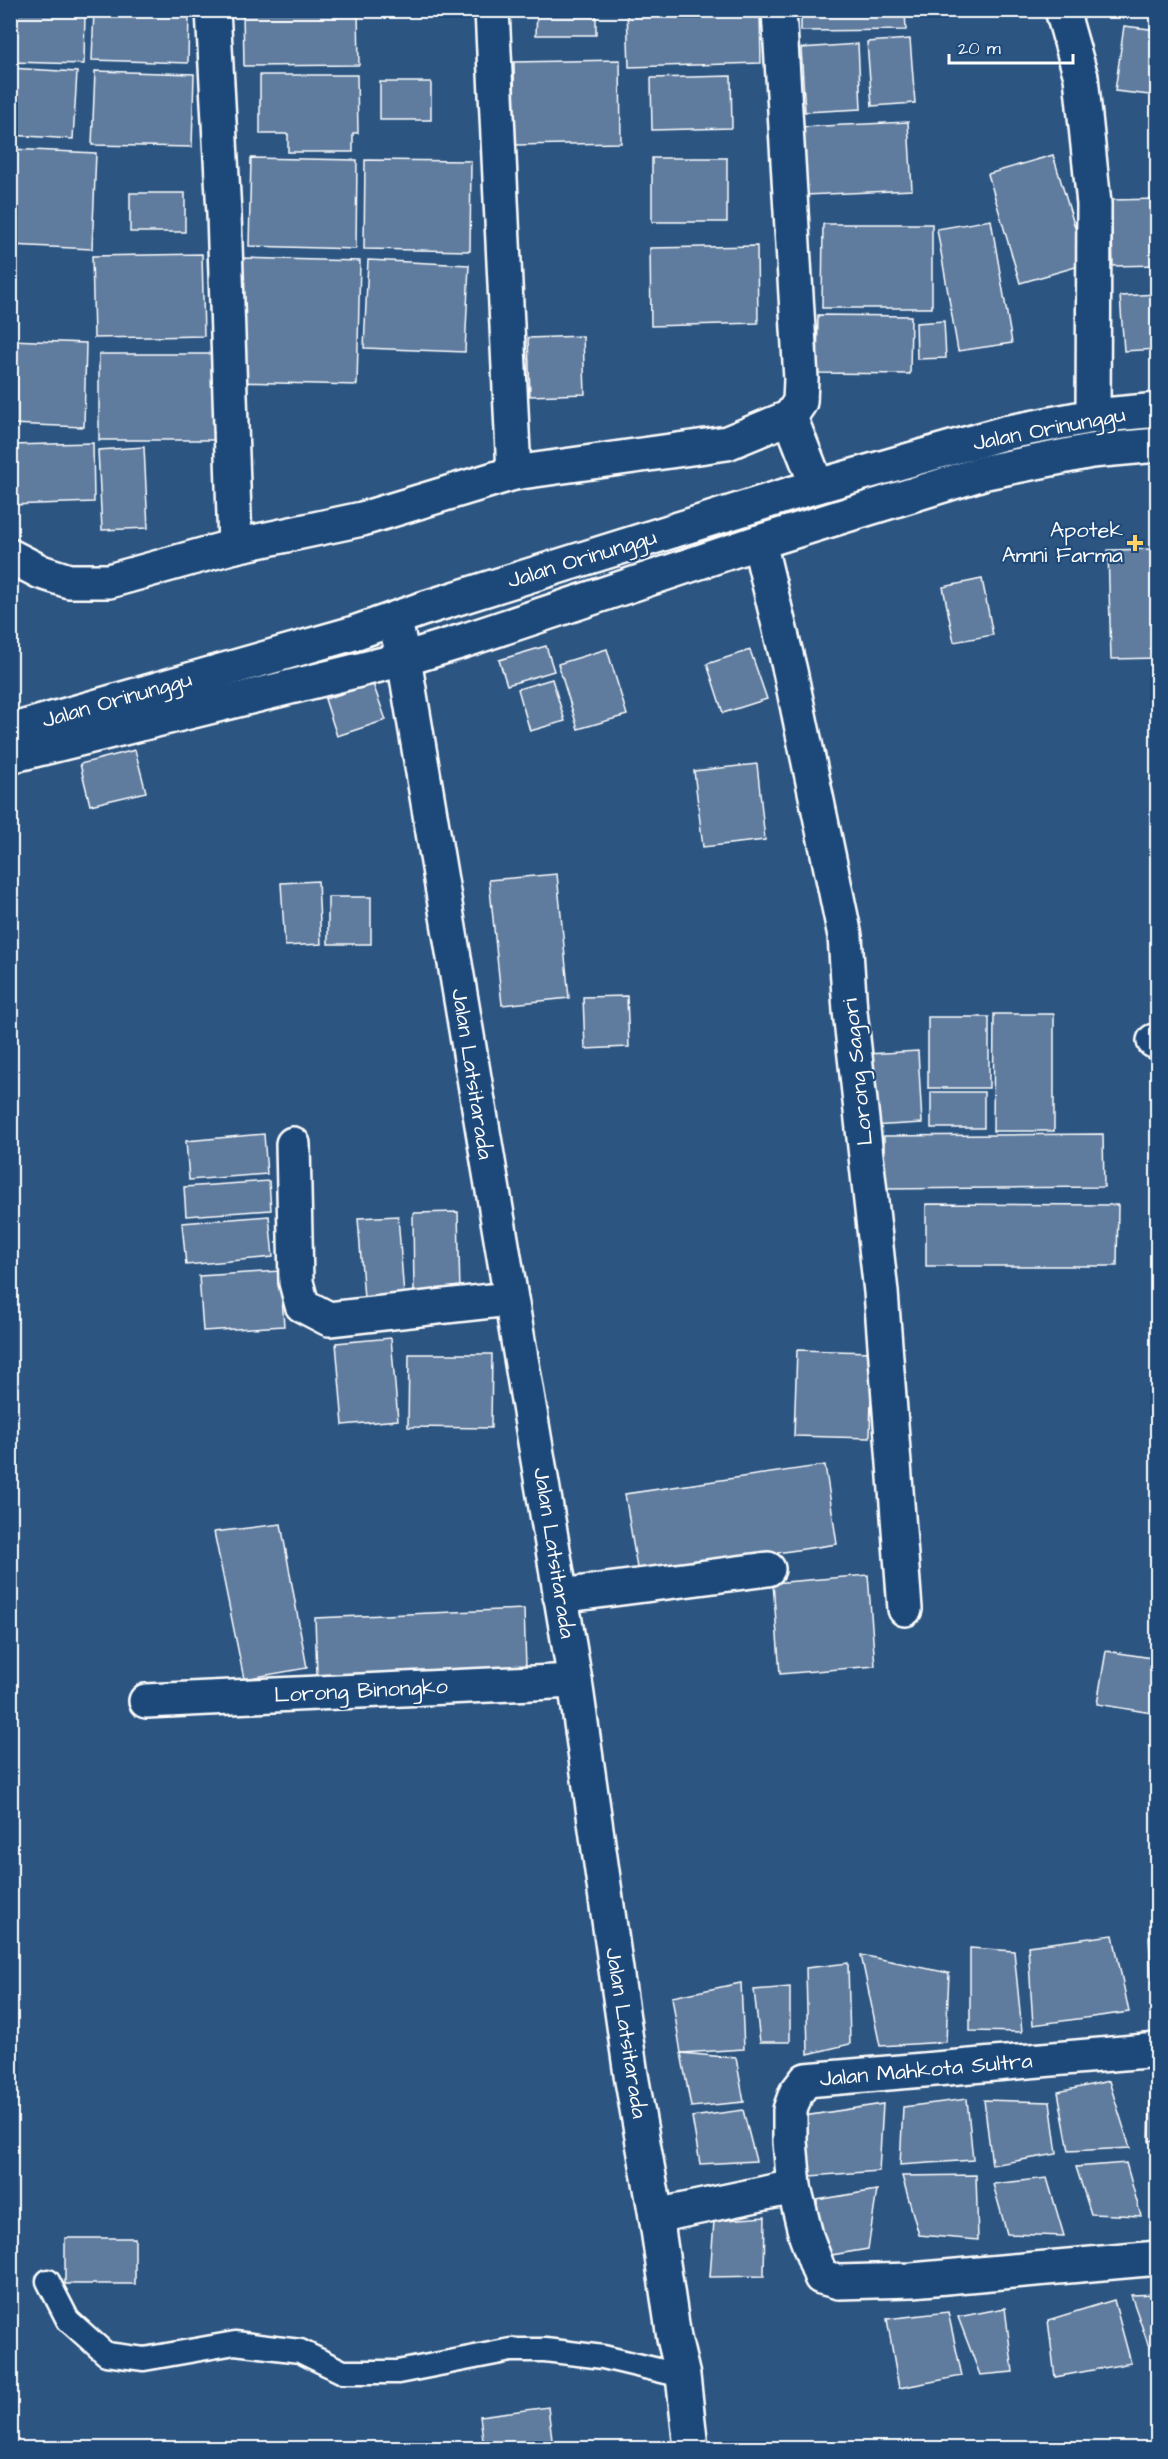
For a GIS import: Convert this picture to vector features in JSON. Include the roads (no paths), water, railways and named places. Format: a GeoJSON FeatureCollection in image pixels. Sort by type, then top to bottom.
{"type":"FeatureCollection","features":[{"type":"Feature","properties":{"kind":"street"},"geometry":{"type":"LineString","coordinates":[[213,10],[224,214],[235,546]]}},
{"type":"Feature","properties":{"kind":"street"},"geometry":{"type":"LineString","coordinates":[[492,10],[514,473]]}},
{"type":"Feature","properties":{"kind":"street"},"geometry":{"type":"LineString","coordinates":[[10,556],[41,572],[69,580],[109,581],[235,546],[362,519],[514,473],[727,443],[790,417],[800,402],[801,379],[779,10]]}},
{"type":"Feature","properties":{"kind":"street"},"geometry":{"type":"LineString","coordinates":[[1062,10],[1081,77],[1094,204],[1093,416]]}},
{"type":"Feature","properties":{"kind":"street","name":"Jalan Orinunggu"},"geometry":{"type":"LineString","coordinates":[[10,731],[354,633],[817,486],[1004,433],[1093,416],[1158,410]]}},
{"type":"Feature","properties":{"kind":"street"},"geometry":{"type":"LineString","coordinates":[[790,417],[829,520]]}},
{"type":"Feature","properties":{"kind":"street","name":"Jalan Orinunggu"},"geometry":{"type":"LineString","coordinates":[[10,756],[404,659],[759,542],[986,472],[1091,451],[1158,445]]}},
{"type":"Feature","properties":{"kind":"street","name":"Lorong Sagori"},"geometry":{"type":"LineString","coordinates":[[759,542],[790,671],[845,936],[850,1011],[881,1292],[905,1610]]}},
{"type":"Feature","properties":{"kind":"street","name":"Jalan Latsitarada"},"geometry":{"type":"LineString","coordinates":[[394,619],[404,659],[509,1299],[529,1400],[575,1681],[631,2075],[656,2216],[674,2338],[683,2376],[691,2448]]}},
{"type":"Feature","properties":{"kind":"street"},"geometry":{"type":"LineString","coordinates":[[293,1144],[296,1282],[302,1305],[329,1319],[509,1299]]}},
{"type":"Feature","properties":{"kind":"street"},"geometry":{"type":"LineString","coordinates":[[560,1596],[768,1569]]}},
{"type":"Feature","properties":{"kind":"street","name":"Lorong Binongko"},"geometry":{"type":"LineString","coordinates":[[146,1701],[575,1681]]}},
{"type":"Feature","properties":{"kind":"street","name":"Jalan Mahkota Sultra"},"geometry":{"type":"LineString","coordinates":[[1158,2050],[806,2080],[796,2093],[790,2110],[794,2187],[806,2236],[821,2277],[839,2282],[912,2280],[1158,2258]]}},
{"type":"Feature","properties":{"kind":"street"},"geometry":{"type":"LineString","coordinates":[[656,2216],[794,2187]]}},
{"type":"Feature","properties":{"kind":"lane"},"geometry":{"type":"LineString","coordinates":[[48,2281],[68,2320],[106,2355],[144,2359],[235,2343],[300,2351],[343,2372],[398,2372],[511,2350],[545,2350],[603,2356],[683,2376]]}},
{"type":"Feature","properties":{"kind":"place","name":"Apotek Amni Farma"},"geometry":{"type":"Point","coordinates":[1135,543]}}]}
